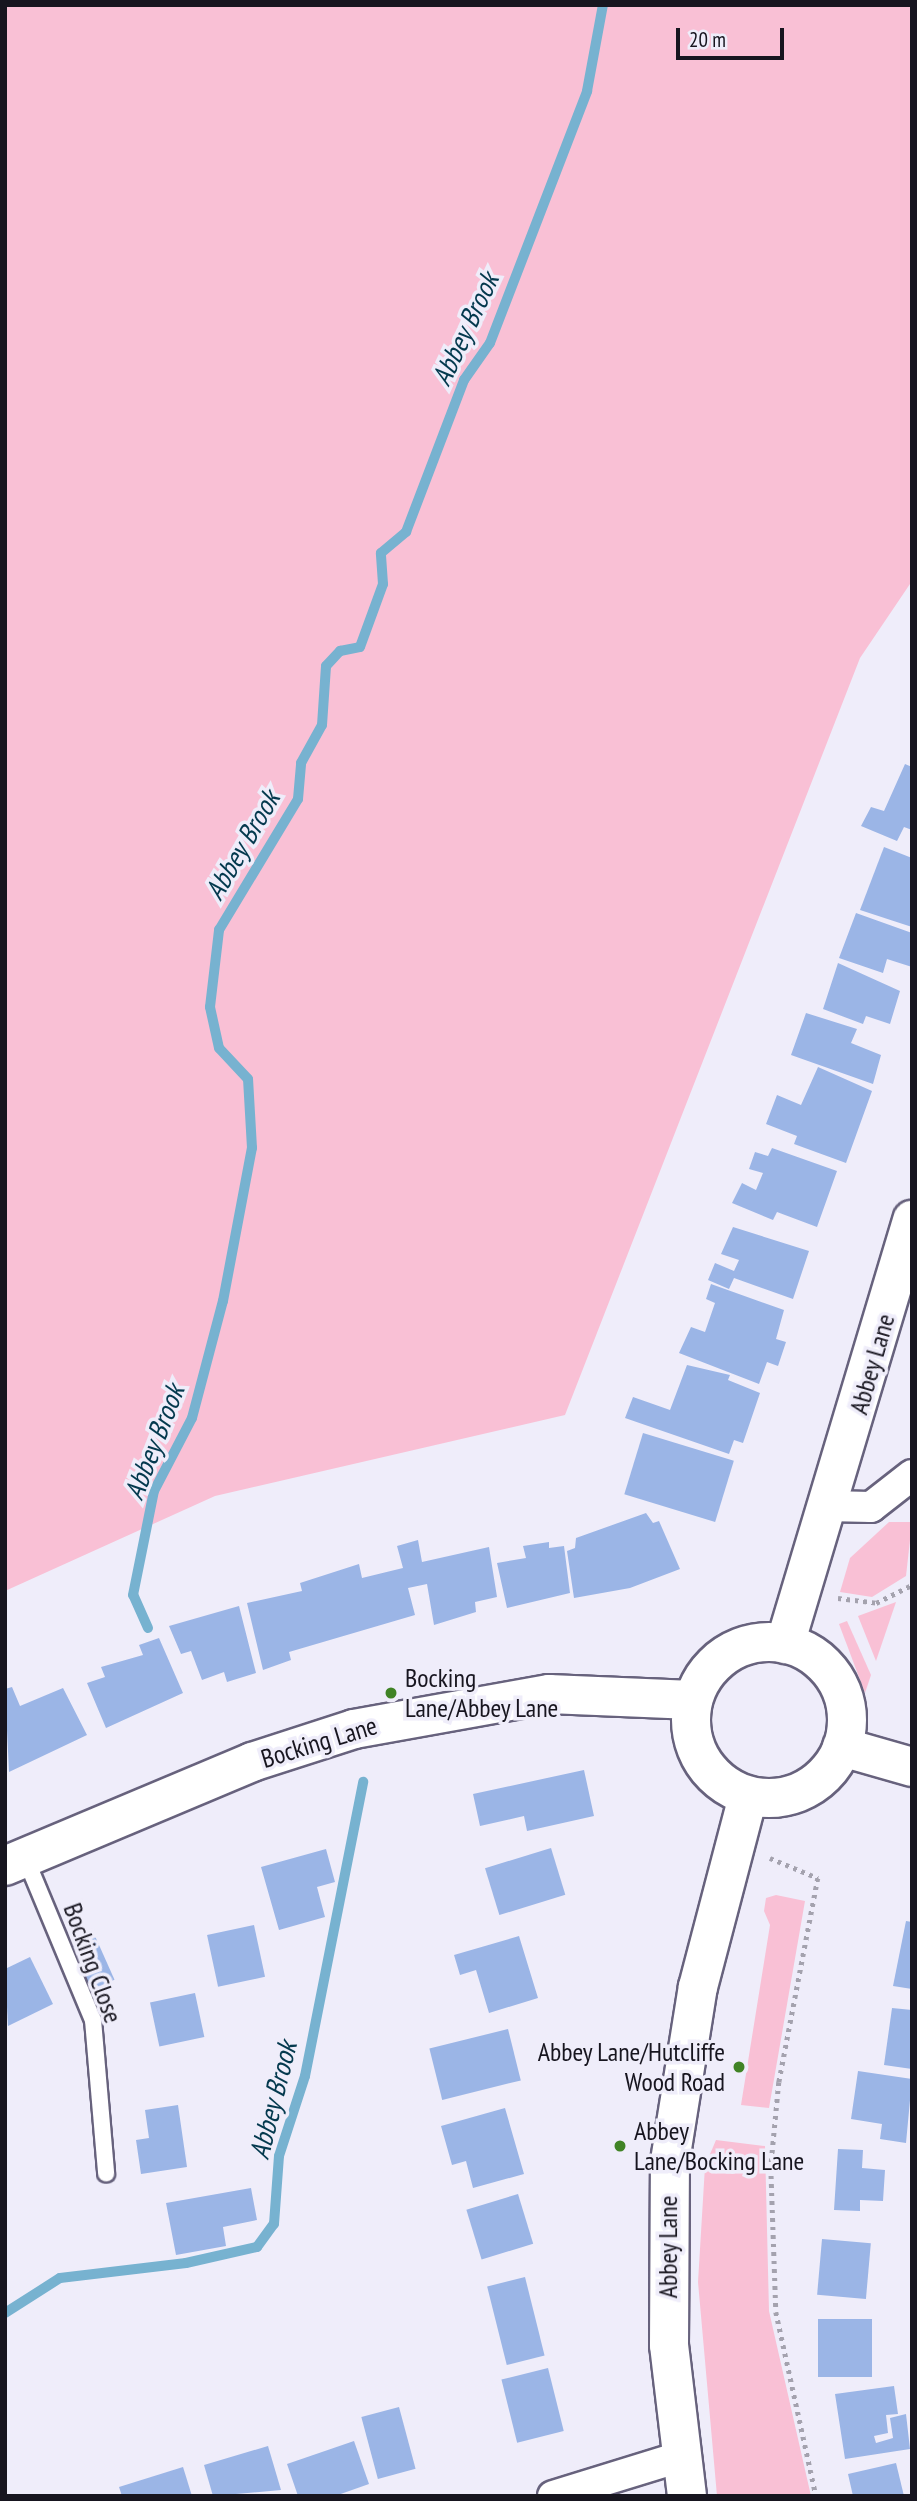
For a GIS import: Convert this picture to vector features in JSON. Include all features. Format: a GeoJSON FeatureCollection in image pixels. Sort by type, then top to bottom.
{"type":"FeatureCollection","features":[{"type":"Feature","properties":{"kind":"main road","name":"Abbey Lane"},"geometry":{"type":"LineString","coordinates":[[785,1644],[912,1220]]}},
{"type":"Feature","properties":{"kind":"main road"},"geometry":{"type":"LineString","coordinates":[[754,1644],[785,1644],[813,1656],[836,1680],[847,1711],[842,1747],[832,1767],[806,1790],[778,1798],[748,1796],[723,1784],[702,1761],[691,1730],[693,1700],[705,1675],[728,1653],[754,1644]]}},
{"type":"Feature","properties":{"kind":"main road","name":"Bocking Lane"},"geometry":{"type":"LineString","coordinates":[[15,1862],[252,1762],[355,1729],[549,1694],[693,1700]]}},
{"type":"Feature","properties":{"kind":"main road"},"geometry":{"type":"LineString","coordinates":[[842,1747],[912,1767]]}},
{"type":"Feature","properties":{"kind":"main road","name":"Abbey Lane"},"geometry":{"type":"LineString","coordinates":[[687,2496],[680,2457],[667,2289],[670,2161],[692,2013],[748,1796]]}},
{"type":"Feature","properties":{"kind":"street"},"geometry":{"type":"LineString","coordinates":[[827,1506],[871,1507],[912,1475]]}},
{"type":"Feature","properties":{"kind":"street"},"geometry":{"type":"LineString","coordinates":[[553,2496],[680,2457]]}},
{"type":"Feature","properties":{"kind":"lane","name":"Bocking Close"},"geometry":{"type":"LineString","coordinates":[[15,1862],[93,2020],[106,2173]]}},
{"type":"Feature","properties":{"kind":"path"},"geometry":{"type":"LineString","coordinates":[[802,1587],[867,1605],[912,1585]]}},
{"type":"Feature","properties":{"kind":"path"},"geometry":{"type":"LineString","coordinates":[[734,1843],[818,1878],[779,2082],[771,2167],[776,2312],[816,2496]]}},
{"type":"Feature","properties":{"kind":"shaded area"},"geometry":{"type":"Polygon","coordinates":[[[5,5],[912,5],[912,581],[860,658],[565,1415],[215,1496],[5,1591],[5,5]]]}},
{"type":"Feature","properties":{"kind":"shaded area"},"geometry":{"type":"Polygon","coordinates":[[[889,1522],[912,1522],[906,1576],[872,1597],[840,1592],[850,1558],[889,1522]]]}},
{"type":"Feature","properties":{"kind":"shaded area"},"geometry":{"type":"Polygon","coordinates":[[[896,1602],[876,1661],[858,1616],[896,1602]]]}},
{"type":"Feature","properties":{"kind":"shaded area"},"geometry":{"type":"Polygon","coordinates":[[[847,1621],[871,1675],[865,1693],[839,1624],[847,1621]]]}},
{"type":"Feature","properties":{"kind":"shaded area"},"geometry":{"type":"Polygon","coordinates":[[[776,1895],[805,1901],[769,2108],[741,2105],[770,1925],[764,1911],[766,1898],[776,1895]]]}},
{"type":"Feature","properties":{"kind":"shaded area"},"geometry":{"type":"Polygon","coordinates":[[[716,2140],[765,2146],[769,2311],[811,2496],[717,2496],[698,2282],[705,2166],[716,2140]]]}},
{"type":"Feature","properties":{"kind":"building"},"geometry":{"type":"Polygon","coordinates":[[[905,764],[912,767],[912,830],[904,827],[897,841],[861,826],[871,807],[884,811],[905,764]]]}},
{"type":"Feature","properties":{"kind":"building"},"geometry":{"type":"Polygon","coordinates":[[[884,847],[912,858],[912,927],[860,910],[884,847]]]}},
{"type":"Feature","properties":{"kind":"building"},"geometry":{"type":"Polygon","coordinates":[[[856,913],[912,933],[912,967],[887,959],[883,973],[839,958],[856,913]]]}},
{"type":"Feature","properties":{"kind":"building"},"geometry":{"type":"Polygon","coordinates":[[[838,963],[900,991],[890,1024],[866,1016],[863,1024],[823,1009],[838,963]]]}},
{"type":"Feature","properties":{"kind":"building"},"geometry":{"type":"Polygon","coordinates":[[[806,1013],[857,1029],[851,1043],[881,1055],[873,1084],[791,1055],[806,1013]]]}},
{"type":"Feature","properties":{"kind":"building"},"geometry":{"type":"Polygon","coordinates":[[[818,1067],[872,1091],[846,1163],[794,1144],[797,1136],[766,1124],[777,1095],[801,1105],[818,1067]]]}},
{"type":"Feature","properties":{"kind":"building"},"geometry":{"type":"Polygon","coordinates":[[[772,1148],[837,1171],[817,1227],[777,1212],[773,1220],[732,1203],[742,1183],[756,1190],[763,1173],[749,1169],[755,1152],[768,1156],[772,1148]]]}},
{"type":"Feature","properties":{"kind":"building"},"geometry":{"type":"Polygon","coordinates":[[[733,1227],[809,1251],[793,1299],[734,1278],[729,1289],[708,1280],[715,1263],[734,1271],[739,1260],[721,1254],[733,1227]]]}},
{"type":"Feature","properties":{"kind":"building"},"geometry":{"type":"Polygon","coordinates":[[[711,1284],[784,1310],[776,1339],[786,1342],[778,1366],[767,1362],[759,1384],[679,1353],[691,1327],[705,1332],[715,1303],[706,1299],[711,1284]]]}},
{"type":"Feature","properties":{"kind":"building"},"geometry":{"type":"Polygon","coordinates":[[[687,1365],[730,1375],[728,1380],[760,1393],[743,1443],[734,1440],[729,1454],[625,1418],[633,1397],[670,1410],[687,1365]]]}},
{"type":"Feature","properties":{"kind":"building"},"geometry":{"type":"Polygon","coordinates":[[[643,1433],[734,1461],[715,1522],[624,1494],[643,1433]]]}},
{"type":"Feature","properties":{"kind":"building"},"geometry":{"type":"Polygon","coordinates":[[[646,1513],[653,1523],[659,1521],[680,1569],[630,1588],[574,1598],[567,1551],[575,1548],[576,1538],[646,1513]]]}},
{"type":"Feature","properties":{"kind":"building"},"geometry":{"type":"Polygon","coordinates":[[[418,1540],[422,1562],[489,1547],[497,1597],[475,1602],[476,1612],[434,1625],[427,1584],[408,1588],[415,1615],[289,1652],[291,1660],[263,1670],[247,1603],[302,1591],[300,1583],[359,1564],[362,1578],[403,1568],[397,1546],[418,1540]]]}},
{"type":"Feature","properties":{"kind":"building"},"geometry":{"type":"Polygon","coordinates":[[[549,1542],[549,1548],[564,1546],[570,1593],[507,1608],[497,1563],[526,1558],[523,1546],[549,1542]]]}},
{"type":"Feature","properties":{"kind":"building"},"geometry":{"type":"Polygon","coordinates":[[[239,1606],[256,1673],[227,1682],[224,1672],[202,1680],[191,1651],[181,1654],[169,1626],[239,1606]]]}},
{"type":"Feature","properties":{"kind":"building"},"geometry":{"type":"Polygon","coordinates":[[[159,1638],[183,1693],[106,1728],[87,1683],[105,1677],[101,1667],[143,1655],[139,1645],[159,1638]]]}},
{"type":"Feature","properties":{"kind":"building"},"geometry":{"type":"Polygon","coordinates":[[[12,1687],[20,1706],[63,1688],[87,1735],[9,1772],[5,1689],[12,1687]]]}},
{"type":"Feature","properties":{"kind":"building"},"geometry":{"type":"Polygon","coordinates":[[[584,1770],[594,1816],[527,1831],[524,1816],[480,1826],[473,1794],[584,1770]]]}},
{"type":"Feature","properties":{"kind":"building"},"geometry":{"type":"Polygon","coordinates":[[[551,1848],[565,1895],[499,1915],[485,1868],[551,1848]]]}},
{"type":"Feature","properties":{"kind":"building"},"geometry":{"type":"Polygon","coordinates":[[[326,1849],[335,1882],[317,1887],[325,1917],[279,1930],[261,1867],[326,1849]]]}},
{"type":"Feature","properties":{"kind":"building"},"geometry":{"type":"Polygon","coordinates":[[[906,1921],[912,1922],[912,1989],[893,1986],[906,1921]]]}},
{"type":"Feature","properties":{"kind":"building"},"geometry":{"type":"Polygon","coordinates":[[[254,1925],[265,1977],[218,1987],[207,1935],[254,1925]]]}},
{"type":"Feature","properties":{"kind":"building"},"geometry":{"type":"Polygon","coordinates":[[[95,1936],[115,1980],[87,1992],[68,1948],[95,1936]]]}},
{"type":"Feature","properties":{"kind":"building"},"geometry":{"type":"Polygon","coordinates":[[[519,1936],[538,1998],[489,2013],[476,1970],[460,1975],[454,1955],[519,1936]]]}},
{"type":"Feature","properties":{"kind":"building"},"geometry":{"type":"Polygon","coordinates":[[[30,1957],[53,2004],[8,2026],[5,1969],[30,1957]]]}},
{"type":"Feature","properties":{"kind":"building"},"geometry":{"type":"Polygon","coordinates":[[[195,1993],[204,2037],[159,2047],[150,2003],[195,1993]]]}},
{"type":"Feature","properties":{"kind":"building"},"geometry":{"type":"Polygon","coordinates":[[[892,2008],[912,2010],[912,2069],[884,2065],[892,2008]]]}},
{"type":"Feature","properties":{"kind":"building"},"geometry":{"type":"Polygon","coordinates":[[[508,2029],[521,2080],[442,2100],[429,2049],[508,2029]]]}},
{"type":"Feature","properties":{"kind":"building"},"geometry":{"type":"Polygon","coordinates":[[[858,2071],[912,2079],[906,2143],[880,2139],[882,2124],[851,2119],[858,2071]]]}},
{"type":"Feature","properties":{"kind":"building"},"geometry":{"type":"Polygon","coordinates":[[[178,2105],[187,2167],[141,2174],[136,2140],[149,2138],[145,2110],[178,2105]]]}},
{"type":"Feature","properties":{"kind":"building"},"geometry":{"type":"Polygon","coordinates":[[[505,2108],[524,2174],[473,2188],[466,2161],[452,2165],[441,2126],[505,2108]]]}},
{"type":"Feature","properties":{"kind":"building"},"geometry":{"type":"Polygon","coordinates":[[[838,2149],[863,2150],[862,2168],[885,2170],[883,2201],[860,2200],[860,2211],[834,2210],[838,2149]]]}},
{"type":"Feature","properties":{"kind":"building"},"geometry":{"type":"Polygon","coordinates":[[[251,2188],[257,2220],[223,2227],[226,2246],[176,2255],[166,2203],[251,2188]]]}},
{"type":"Feature","properties":{"kind":"building"},"geometry":{"type":"Polygon","coordinates":[[[518,2194],[533,2244],[482,2260],[466,2210],[518,2194]]]}},
{"type":"Feature","properties":{"kind":"building"},"geometry":{"type":"Polygon","coordinates":[[[822,2239],[871,2243],[866,2299],[817,2295],[822,2239]]]}},
{"type":"Feature","properties":{"kind":"building"},"geometry":{"type":"Polygon","coordinates":[[[525,2277],[545,2356],[507,2365],[487,2286],[525,2277]]]}},
{"type":"Feature","properties":{"kind":"building"},"geometry":{"type":"Polygon","coordinates":[[[818,2319],[872,2319],[872,2377],[818,2377],[818,2319]]]}},
{"type":"Feature","properties":{"kind":"building"},"geometry":{"type":"Polygon","coordinates":[[[548,2368],[564,2431],[517,2443],[501,2380],[548,2368]]]}},
{"type":"Feature","properties":{"kind":"building"},"geometry":{"type":"Polygon","coordinates":[[[894,2386],[898,2414],[886,2415],[888,2433],[874,2436],[876,2443],[893,2438],[890,2418],[906,2414],[910,2449],[845,2459],[835,2394],[894,2386]]]}},
{"type":"Feature","properties":{"kind":"building"},"geometry":{"type":"Polygon","coordinates":[[[399,2407],[416,2469],[378,2479],[361,2417],[399,2407]]]}},
{"type":"Feature","properties":{"kind":"building"},"geometry":{"type":"Polygon","coordinates":[[[354,2441],[369,2484],[335,2496],[298,2496],[287,2464],[354,2441]]]}},
{"type":"Feature","properties":{"kind":"building"},"geometry":{"type":"Polygon","coordinates":[[[268,2446],[281,2490],[213,2496],[204,2465],[268,2446]]]}},
{"type":"Feature","properties":{"kind":"building"},"geometry":{"type":"Polygon","coordinates":[[[896,2463],[904,2496],[853,2496],[848,2474],[896,2463]]]}},
{"type":"Feature","properties":{"kind":"building"},"geometry":{"type":"Polygon","coordinates":[[[183,2467],[192,2496],[122,2496],[119,2487],[183,2467]]]}},
{"type":"Feature","properties":{"kind":"waterway","name":"Abbey Brook"},"geometry":{"type":"LineString","coordinates":[[148,1628],[133,1595],[154,1491],[192,1418],[223,1301],[252,1148],[248,1079],[219,1048],[210,1007],[219,930],[298,799],[301,763],[322,725],[326,666],[340,651],[360,647],[383,584],[381,553],[406,532],[464,380],[490,343],[587,91],[603,5]]}},
{"type":"Feature","properties":{"kind":"waterway","name":"Abbey Brook"},"geometry":{"type":"LineString","coordinates":[[5,2313],[60,2278],[186,2263],[257,2247],[274,2224],[279,2156],[305,2076],[363,1782]]}},
{"type":"Feature","properties":{"kind":"place","name":"Bocking Lane/Abbey Lane"},"geometry":{"type":"Point","coordinates":[391,1693]}},
{"type":"Feature","properties":{"kind":"place","name":"Abbey Lane/Hutcliffe Wood Road"},"geometry":{"type":"Point","coordinates":[739,2067]}},
{"type":"Feature","properties":{"kind":"place","name":"Abbey Lane/Bocking Lane"},"geometry":{"type":"Point","coordinates":[620,2146]}}]}
